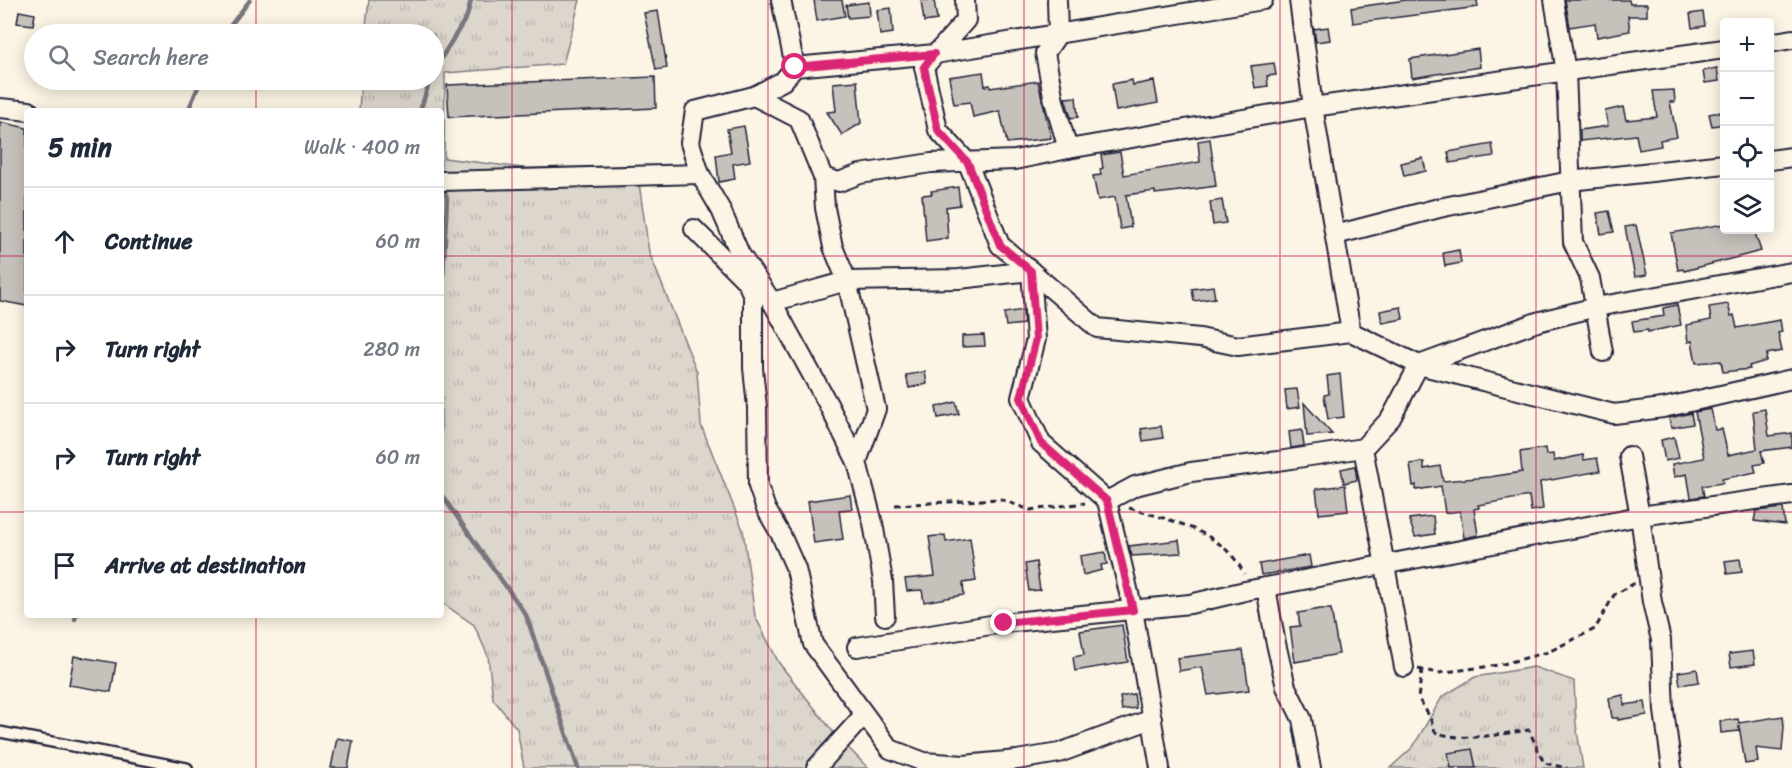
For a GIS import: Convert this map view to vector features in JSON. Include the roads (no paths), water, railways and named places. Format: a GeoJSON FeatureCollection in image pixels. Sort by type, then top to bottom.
{"type":"FeatureCollection","features":[{"type":"Feature","properties":{"kind":"street"},"geometry":{"type":"LineString","coordinates":[[781,0],[795,67]]}},
{"type":"Feature","properties":{"kind":"street"},"geometry":{"type":"LineString","coordinates":[[965,0],[966,20],[924,67],[938,130],[968,163],[1000,245],[1097,328],[1200,338],[1238,346],[1351,332],[1419,365],[1614,414],[1663,408],[1792,379]]}},
{"type":"Feature","properties":{"kind":"street"},"geometry":{"type":"LineString","coordinates":[[1058,0],[1058,34],[1045,53],[1054,101],[1068,149]]}},
{"type":"Feature","properties":{"kind":"street"},"geometry":{"type":"LineString","coordinates":[[885,616],[881,569],[873,523],[857,462],[772,302],[740,254],[700,174],[690,143],[695,111],[754,96],[783,81],[795,67],[934,54],[1263,0]]}},
{"type":"Feature","properties":{"kind":"street"},"geometry":{"type":"LineString","coordinates":[[1299,0],[1313,107],[1351,332]]}},
{"type":"Feature","properties":{"kind":"street"},"geometry":{"type":"LineString","coordinates":[[1554,0],[1566,72],[1573,242],[1590,278],[1603,352]]}},
{"type":"Feature","properties":{"kind":"street"},"geometry":{"type":"LineString","coordinates":[[1774,42],[1792,39]]}},
{"type":"Feature","properties":{"kind":"street"},"geometry":{"type":"LineString","coordinates":[[823,177],[839,182],[860,174],[931,163],[1015,160],[1313,107],[1720,50]]}},
{"type":"Feature","properties":{"kind":"street"},"geometry":{"type":"LineString","coordinates":[[754,96],[799,119],[823,177],[825,208],[833,247],[847,281],[876,409],[857,462]]}},
{"type":"Feature","properties":{"kind":"street"},"geometry":{"type":"LineString","coordinates":[[0,108],[24,110]]}},
{"type":"Feature","properties":{"kind":"street"},"geometry":{"type":"LineString","coordinates":[[1774,159],[1792,157]]}},
{"type":"Feature","properties":{"kind":"street"},"geometry":{"type":"LineString","coordinates":[[1335,235],[1439,208],[1570,181],[1720,166]]}},
{"type":"Feature","properties":{"kind":"street"},"geometry":{"type":"LineString","coordinates":[[444,182],[700,174]]}},
{"type":"Feature","properties":{"kind":"street"},"geometry":{"type":"LineString","coordinates":[[694,229],[747,282],[753,296],[753,368],[757,407],[758,486],[766,509],[796,569],[813,644],[890,749],[924,762],[964,765],[1017,760],[1059,753],[1152,719]]}},
{"type":"Feature","properties":{"kind":"street"},"geometry":{"type":"LineString","coordinates":[[772,302],[847,281],[959,279],[1031,271]]}},
{"type":"Feature","properties":{"kind":"street"},"geometry":{"type":"LineString","coordinates":[[1031,271],[1036,339],[1021,398],[1041,443],[1107,501],[1133,610],[1160,768]]}},
{"type":"Feature","properties":{"kind":"street"},"geometry":{"type":"LineString","coordinates":[[1107,501],[1135,486],[1191,472],[1363,448],[1391,418],[1419,365],[1537,322],[1596,308],[1792,272]]}},
{"type":"Feature","properties":{"kind":"street"},"geometry":{"type":"LineString","coordinates":[[1363,448],[1413,668]]}},
{"type":"Feature","properties":{"kind":"street"},"geometry":{"type":"LineString","coordinates":[[1629,456],[1652,602],[1661,640],[1664,711],[1672,768]]}},
{"type":"Feature","properties":{"kind":"street"},"geometry":{"type":"LineString","coordinates":[[857,647],[1004,623],[1190,604],[1245,591],[1640,516],[1792,495]]}},
{"type":"Feature","properties":{"kind":"street"},"geometry":{"type":"LineString","coordinates":[[1266,587],[1286,687],[1302,719],[1311,768]]}},
{"type":"Feature","properties":{"kind":"street"},"geometry":{"type":"LineString","coordinates":[[816,768],[864,715]]}},
{"type":"Feature","properties":{"kind":"lane"},"geometry":{"type":"LineString","coordinates":[[0,732],[187,768]]}},
{"type":"Feature","properties":{"kind":"waterway"},"geometry":{"type":"LineString","coordinates":[[232,24],[250,0]]}},
{"type":"Feature","properties":{"kind":"waterway"},"geometry":{"type":"LineString","coordinates":[[444,54],[467,16],[471,0]]}},
{"type":"Feature","properties":{"kind":"waterway"},"geometry":{"type":"LineString","coordinates":[[189,108],[197,90]]}},
{"type":"Feature","properties":{"kind":"waterway"},"geometry":{"type":"LineString","coordinates":[[421,108],[427,90]]}},
{"type":"Feature","properties":{"kind":"waterway"},"geometry":{"type":"LineString","coordinates":[[444,190],[447,198],[444,258]]}},
{"type":"Feature","properties":{"kind":"waterway"},"geometry":{"type":"LineString","coordinates":[[444,498],[526,615],[578,768]]}}]}
